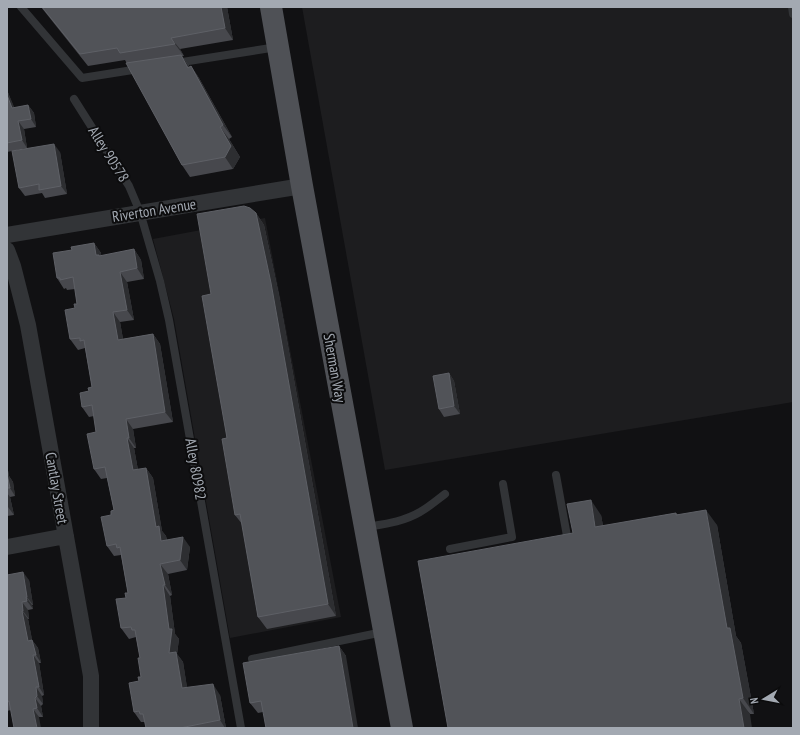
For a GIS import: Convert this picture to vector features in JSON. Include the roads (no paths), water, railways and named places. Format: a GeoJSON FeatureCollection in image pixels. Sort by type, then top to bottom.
{"type":"FeatureCollection","features":[{"type":"Feature","properties":{"kind":"main road","name":"Sherman Way"},"geometry":{"type":"LineString","coordinates":[[271,7],[302,186],[402,728]]}},
{"type":"Feature","properties":{"kind":"street","name":"Riverton Avenue"},"geometry":{"type":"LineString","coordinates":[[7,235],[302,186]]}},
{"type":"Feature","properties":{"kind":"street","name":"Cantlay Street"},"geometry":{"type":"LineString","coordinates":[[7,250],[13,266],[28,325],[91,676],[91,728]]}},
{"type":"Feature","properties":{"kind":"street"},"geometry":{"type":"LineString","coordinates":[[7,547],[66,536]]}},
{"type":"Feature","properties":{"kind":"lane"},"geometry":{"type":"LineString","coordinates":[[21,7],[82,78],[151,67]]}},
{"type":"Feature","properties":{"kind":"lane"},"geometry":{"type":"LineString","coordinates":[[792,7],[793,14]]}},
{"type":"Feature","properties":{"kind":"lane"},"geometry":{"type":"LineString","coordinates":[[166,65],[278,47]]}},
{"type":"Feature","properties":{"kind":"lane","name":"Alley 90578"},"geometry":{"type":"LineString","coordinates":[[74,99],[129,186],[140,212]]}},
{"type":"Feature","properties":{"kind":"lane","name":"Alley 80982"},"geometry":{"type":"LineString","coordinates":[[140,212],[160,281],[169,320],[241,728]]}},
{"type":"Feature","properties":{"kind":"lane"},"geometry":{"type":"LineString","coordinates":[[556,475],[567,536]]}},
{"type":"Feature","properties":{"kind":"lane"},"geometry":{"type":"LineString","coordinates":[[450,549],[512,537],[503,484]]}},
{"type":"Feature","properties":{"kind":"lane"},"geometry":{"type":"LineString","coordinates":[[365,527],[398,522],[419,512],[445,494]]}},
{"type":"Feature","properties":{"kind":"lane"},"geometry":{"type":"LineString","coordinates":[[252,659],[384,632]]}}]}
